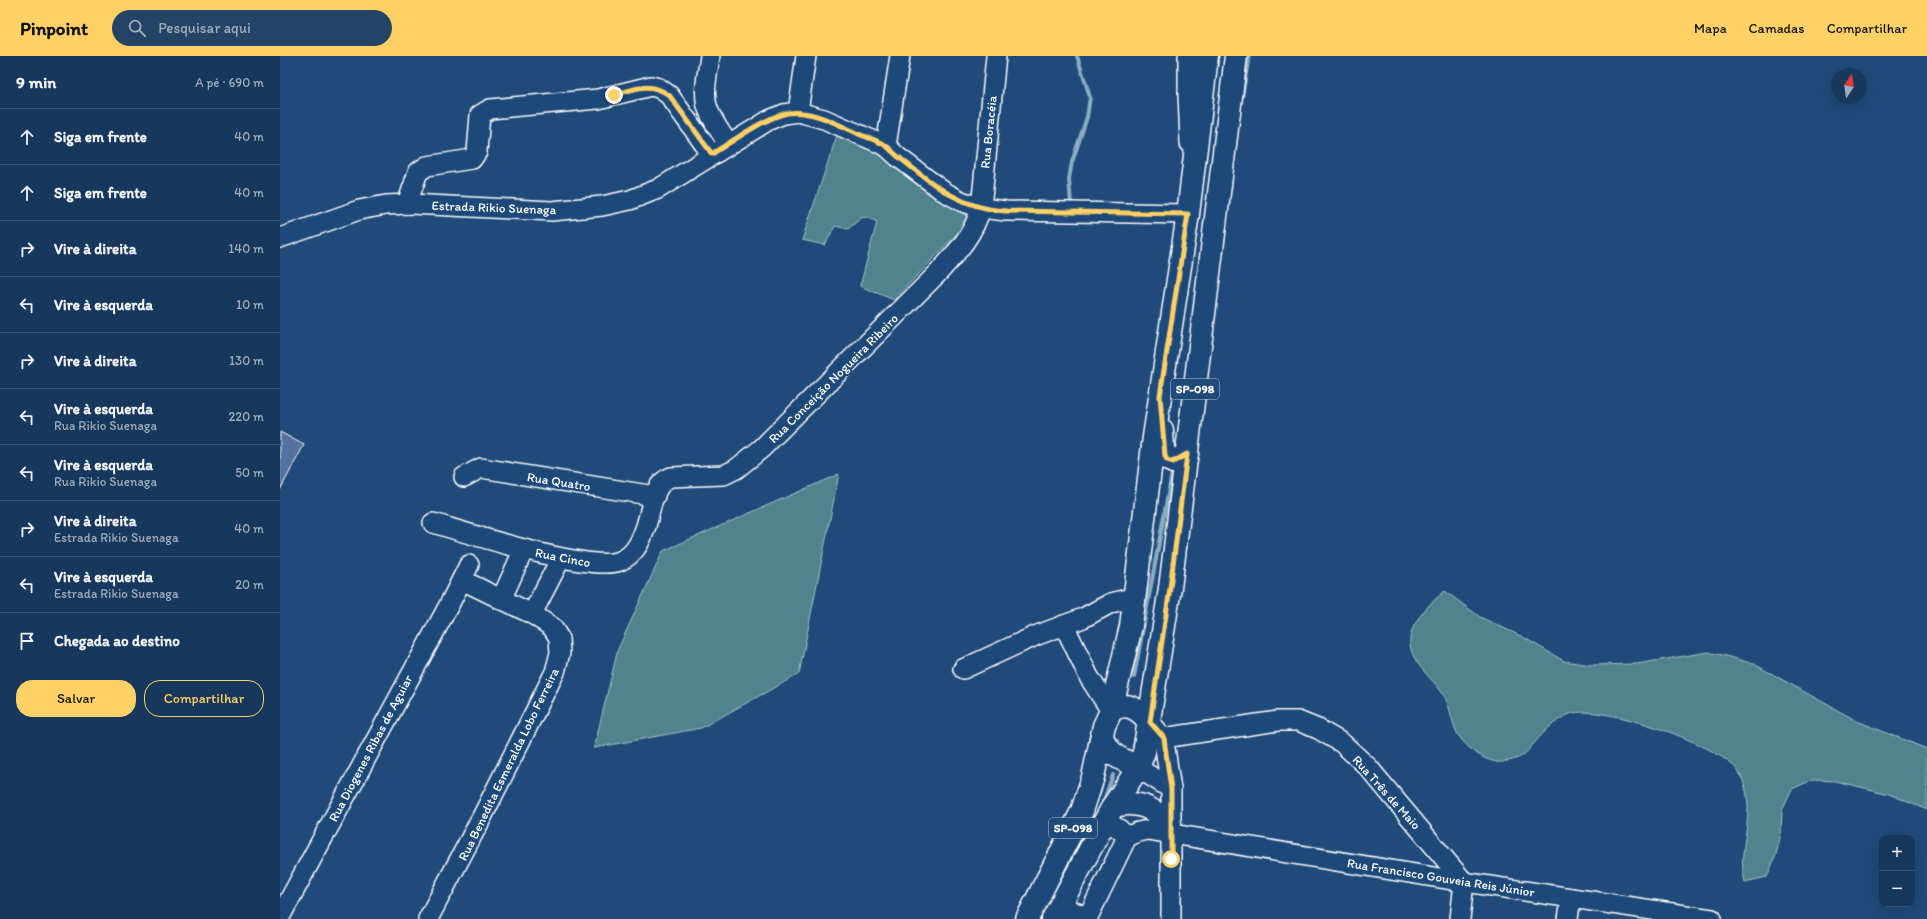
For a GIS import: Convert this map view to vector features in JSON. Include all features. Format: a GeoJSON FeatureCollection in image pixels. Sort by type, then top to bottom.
{"type":"FeatureCollection","features":[{"type":"Feature","properties":{"kind":"main road","name":"SP-098"},"geometry":{"type":"LineString","coordinates":[[1027,919],[1082,811],[1093,777],[1104,726],[1111,711],[1126,649],[1135,597],[1153,445],[1188,214],[1207,56]]}},
{"type":"Feature","properties":{"kind":"main road","name":"SP-098"},"geometry":{"type":"LineString","coordinates":[[1056,912],[1109,814],[1138,768],[1144,752],[1150,722],[1170,588],[1236,56]]}},
{"type":"Feature","properties":{"kind":"main road"},"geometry":{"type":"LineString","coordinates":[[1160,396],[1165,456],[1167,460],[1173,462],[1187,454]]}},
{"type":"Feature","properties":{"kind":"main road"},"geometry":{"type":"LineString","coordinates":[[1111,711],[1117,707],[1132,706],[1141,712],[1150,722]]}},
{"type":"Feature","properties":{"kind":"main road"},"geometry":{"type":"LineString","coordinates":[[1101,740],[1114,755],[1138,768]]}},
{"type":"Feature","properties":{"kind":"main road"},"geometry":{"type":"LineString","coordinates":[[1109,814],[1124,804],[1140,804],[1158,814],[1170,829]]}},
{"type":"Feature","properties":{"kind":"street"},"geometry":{"type":"LineString","coordinates":[[710,56],[706,90],[707,105],[712,118],[728,144]]}},
{"type":"Feature","properties":{"kind":"street"},"geometry":{"type":"LineString","coordinates":[[806,56],[798,112],[824,119],[886,146],[943,191],[961,201],[981,208],[1006,211],[1188,214]]}},
{"type":"Feature","properties":{"kind":"street"},"geometry":{"type":"LineString","coordinates":[[886,146],[900,56]]}},
{"type":"Feature","properties":{"kind":"street","name":"Rua Boracéia"},"geometry":{"type":"LineString","coordinates":[[981,208],[996,56]]}},
{"type":"Feature","properties":{"kind":"street"},"geometry":{"type":"LineString","coordinates":[[1188,56],[1188,94],[1192,180]]}},
{"type":"Feature","properties":{"kind":"street"},"geometry":{"type":"LineString","coordinates":[[407,204],[418,172],[428,166],[472,159],[477,152],[480,115],[490,109],[598,99],[651,86],[659,88],[669,95],[712,154]]}},
{"type":"Feature","properties":{"kind":"street","name":"Estrada Rikio Suenaga"},"geometry":{"type":"LineString","coordinates":[[280,238],[359,210],[407,204],[552,211],[602,206],[630,200],[658,189],[728,144],[769,120],[784,114],[798,112]]}},
{"type":"Feature","properties":{"kind":"street","name":"Rua Conceição Nogueira Ribeiro"},"geometry":{"type":"LineString","coordinates":[[655,496],[660,484],[665,479],[671,477],[724,474],[736,469],[761,448],[937,274],[970,236],[976,225],[981,208]]}},
{"type":"Feature","properties":{"kind":"street","name":"Rua Quatro"},"geometry":{"type":"LineString","coordinates":[[464,477],[481,468],[655,496]]}},
{"type":"Feature","properties":{"kind":"street","name":"Rua Cinco"},"geometry":{"type":"LineString","coordinates":[[433,523],[561,558],[598,564],[619,562],[630,555],[640,544],[655,496]]}},
{"type":"Feature","properties":{"kind":"street"},"geometry":{"type":"LineString","coordinates":[[501,600],[524,549]]}},
{"type":"Feature","properties":{"kind":"street"},"geometry":{"type":"LineString","coordinates":[[532,614],[561,558]]}},
{"type":"Feature","properties":{"kind":"street","name":"Rua Diogenes Ribas de Aguiar"},"geometry":{"type":"LineString","coordinates":[[280,917],[465,572],[501,600],[532,614]]}},
{"type":"Feature","properties":{"kind":"street"},"geometry":{"type":"LineString","coordinates":[[963,669],[1083,618],[1111,602],[1135,597]]}},
{"type":"Feature","properties":{"kind":"street","name":"Rua Benedita Esmeralda Lobo Ferreira"},"geometry":{"type":"LineString","coordinates":[[428,919],[483,815],[555,672],[560,653],[559,638],[552,627],[532,614]]}},
{"type":"Feature","properties":{"kind":"street"},"geometry":{"type":"LineString","coordinates":[[1064,625],[1089,677],[1111,711]]}},
{"type":"Feature","properties":{"kind":"street","name":"Rua Três de Maio"},"geometry":{"type":"LineString","coordinates":[[1164,738],[1278,721],[1298,721],[1318,728],[1342,743],[1368,767],[1464,882]]}},
{"type":"Feature","properties":{"kind":"street"},"geometry":{"type":"LineString","coordinates":[[1150,722],[1164,738],[1171,789],[1171,919]]}},
{"type":"Feature","properties":{"kind":"street"},"geometry":{"type":"LineString","coordinates":[[1138,768],[1171,789]]}},
{"type":"Feature","properties":{"kind":"street"},"geometry":{"type":"LineString","coordinates":[[1056,912],[1087,918],[1126,837],[1119,830],[1109,814]]}},
{"type":"Feature","properties":{"kind":"street","name":"Rua Francisco Gouveia Reis Júnior"},"geometry":{"type":"LineString","coordinates":[[1126,837],[1148,830],[1170,829],[1464,882],[1571,898],[1669,916],[1712,919]]}},
{"type":"Feature","properties":{"kind":"street"},"geometry":{"type":"LineString","coordinates":[[1460,919],[1464,882]]}},
{"type":"Feature","properties":{"kind":"street"},"geometry":{"type":"LineString","coordinates":[[1568,919],[1571,898]]}},
{"type":"Feature","properties":{"kind":"green space"},"geometry":{"type":"Polygon","coordinates":[[[837,135],[870,146],[893,160],[937,197],[971,219],[894,300],[860,286],[877,222],[867,217],[861,218],[848,229],[835,226],[825,245],[802,240],[837,135]]]}},
{"type":"Feature","properties":{"kind":"green space"},"geometry":{"type":"Polygon","coordinates":[[[839,474],[799,674],[701,728],[594,748],[618,649],[663,551],[839,474]]]}},
{"type":"Feature","properties":{"kind":"green space"},"geometry":{"type":"Polygon","coordinates":[[[1445,591],[1480,617],[1523,637],[1564,661],[1591,665],[1637,664],[1708,652],[1754,664],[1857,721],[1927,749],[1927,810],[1889,794],[1835,781],[1812,780],[1792,789],[1782,810],[1781,833],[1776,855],[1767,877],[1745,882],[1743,856],[1748,817],[1746,789],[1740,774],[1730,763],[1688,739],[1633,721],[1585,712],[1570,714],[1559,720],[1544,732],[1524,754],[1512,760],[1505,762],[1491,761],[1477,754],[1468,747],[1455,729],[1446,699],[1417,662],[1410,647],[1411,632],[1418,619],[1428,606],[1445,591]]]}},
{"type":"Feature","properties":{"kind":"building"},"geometry":{"type":"Polygon","coordinates":[[[280,432],[304,445],[280,490],[280,432]]]}},
{"type":"Feature","properties":{"kind":"waterway"},"geometry":{"type":"LineString","coordinates":[[1071,204],[1069,179],[1072,162],[1087,117],[1090,97],[1077,56]]}},
{"type":"Feature","properties":{"kind":"waterway"},"geometry":{"type":"LineString","coordinates":[[1242,97],[1249,56]]}},
{"type":"Feature","properties":{"kind":"waterway"},"geometry":{"type":"LineString","coordinates":[[1134,677],[1173,467]]}},
{"type":"Feature","properties":{"kind":"waterway"},"geometry":{"type":"LineString","coordinates":[[1103,803],[1113,775]]}},
{"type":"Feature","properties":{"kind":"route"},"geometry":{"type":"LineString","coordinates":[[614,95],[636,88],[651,86],[659,88],[669,95],[712,154],[769,120],[784,114],[798,112],[824,119],[886,146],[943,191],[961,201],[981,208],[1006,211],[1188,214],[1160,396],[1163,448],[1165,456],[1167,460],[1173,462],[1178,461],[1187,454],[1170,588],[1150,722],[1164,738],[1171,789],[1171,859]]}}]}
